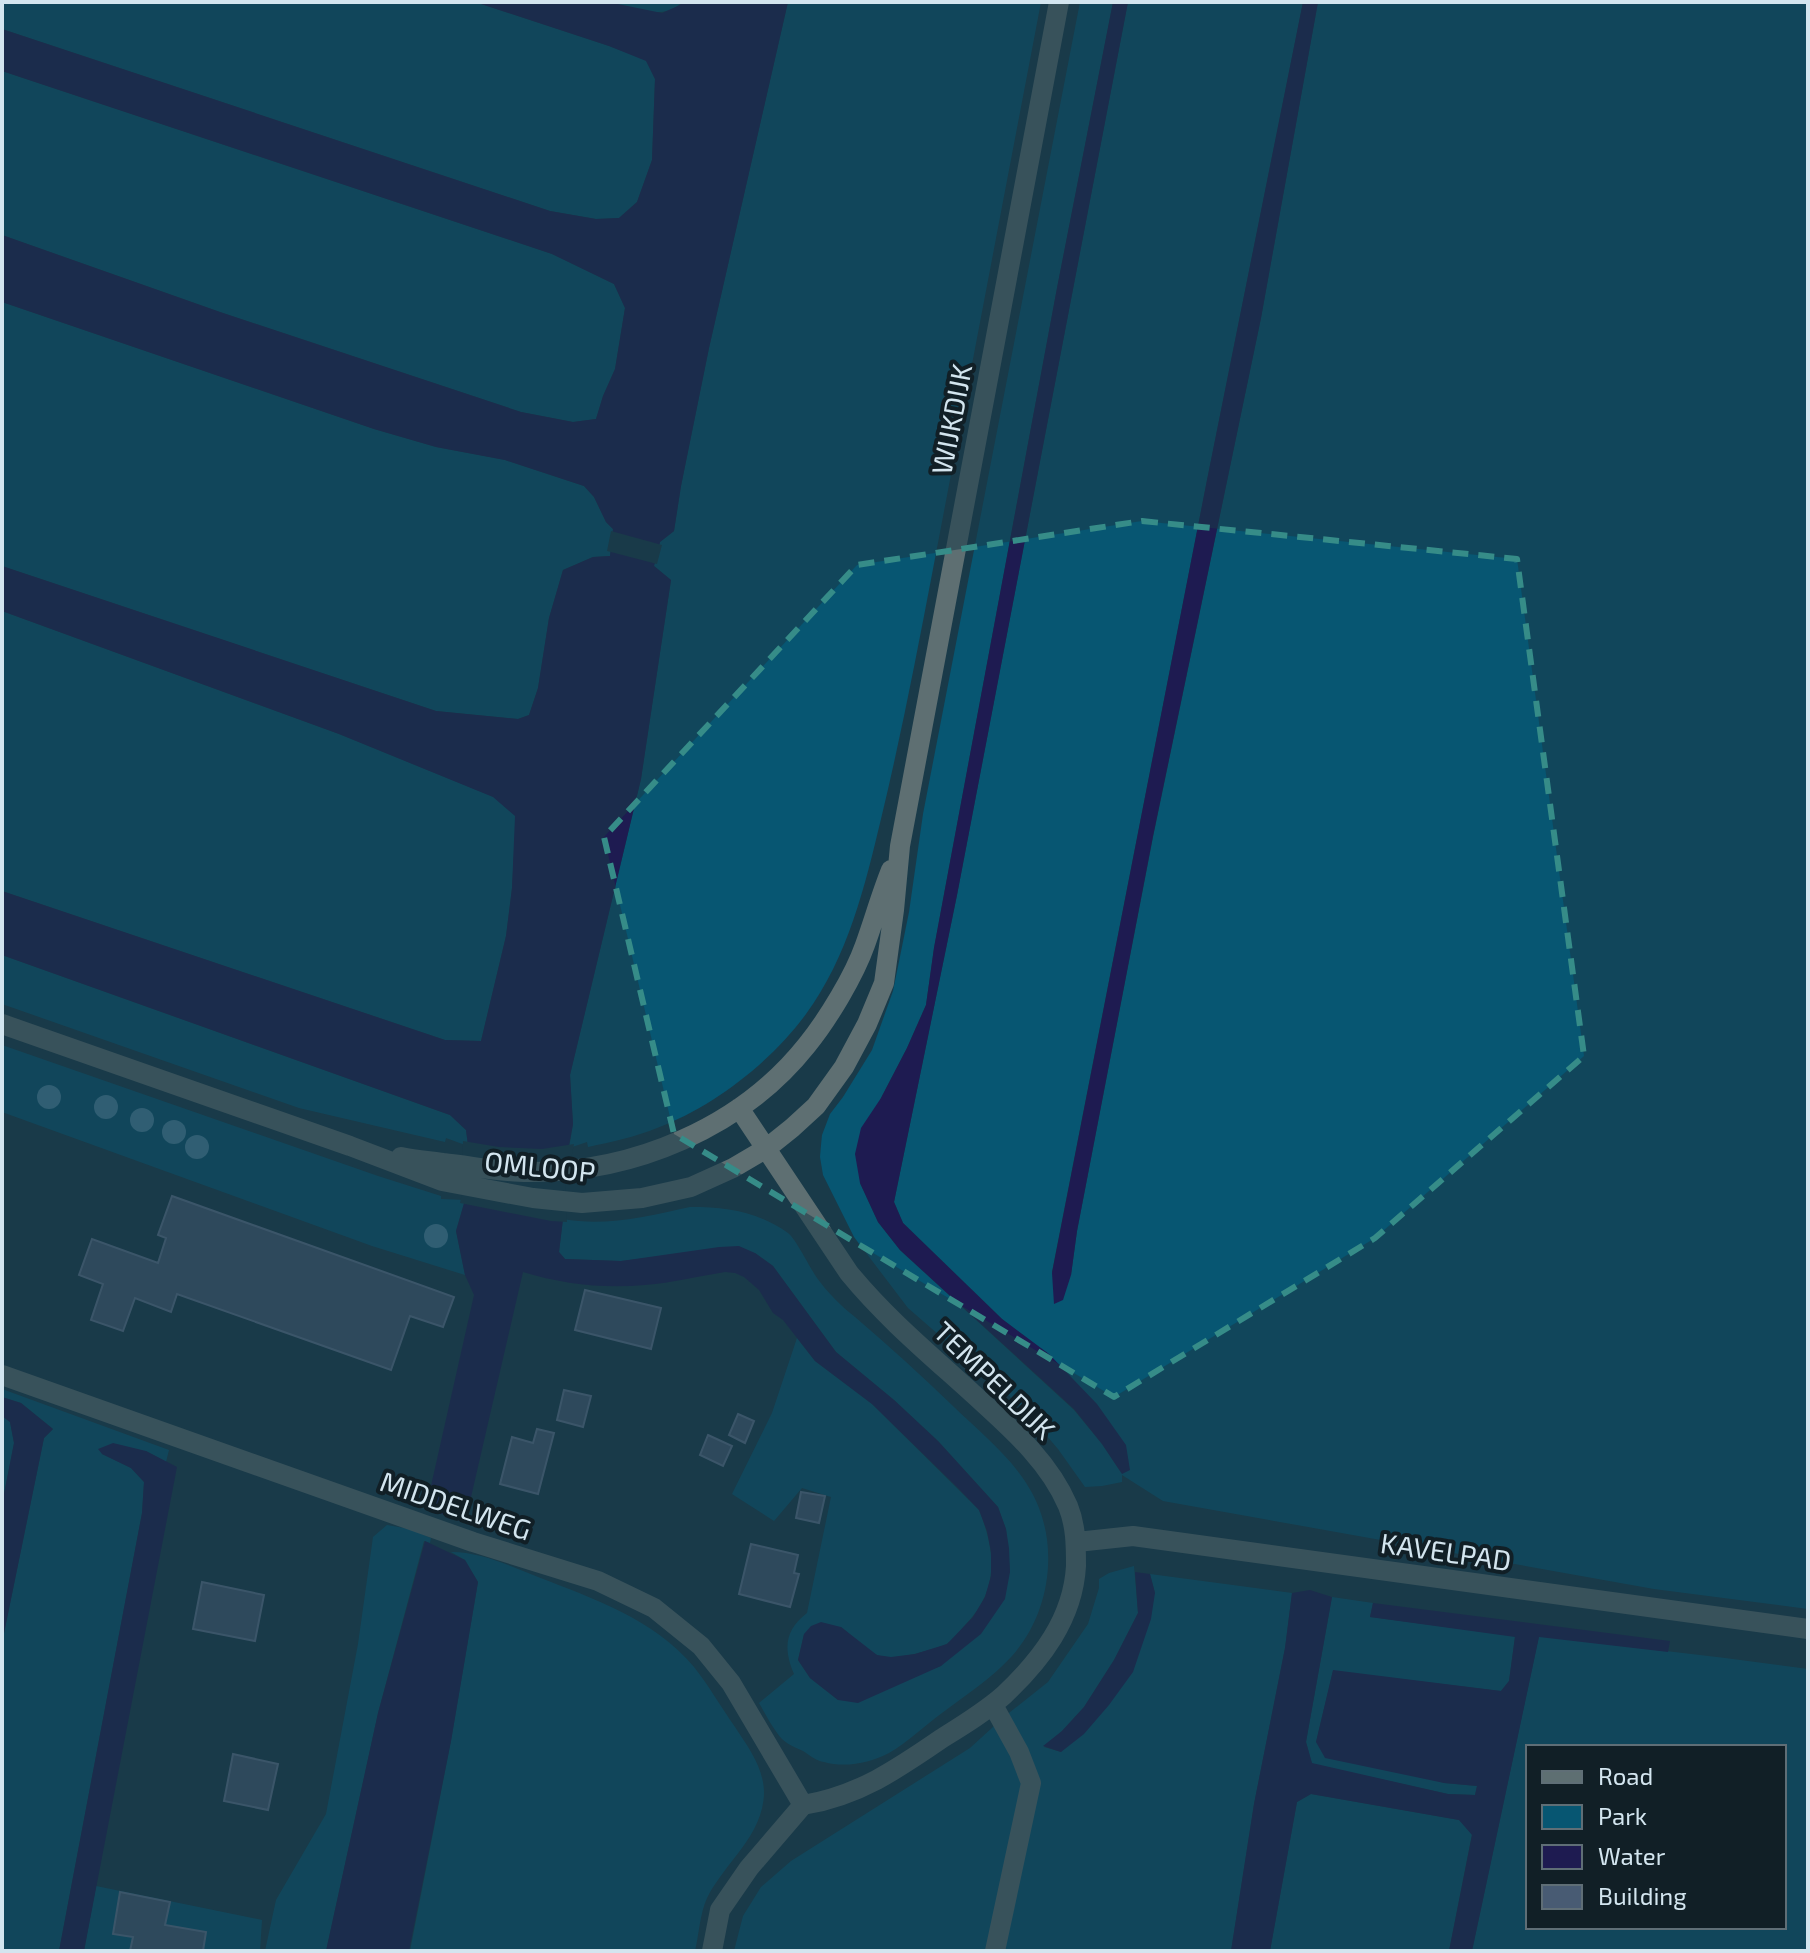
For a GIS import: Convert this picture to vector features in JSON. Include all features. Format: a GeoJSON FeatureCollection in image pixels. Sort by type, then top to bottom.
{"type":"FeatureCollection","features":[{"type":"Feature","properties":{"kind":"street","name":"WIJKDIJK"},"geometry":{"type":"LineString","coordinates":[[767,1148],[816,1106],[844,1067],[884,983],[900,846],[1059,2]]}},
{"type":"Feature","properties":{"kind":"street","name":"WIJKDIJK"},"geometry":{"type":"LineString","coordinates":[[739,1108],[769,1084],[807,1046],[829,1013],[865,947],[900,846]]}},
{"type":"Feature","properties":{"kind":"street","name":"OMLOOP"},"geometry":{"type":"LineString","coordinates":[[2,1024],[350,1146],[533,1198],[582,1203],[642,1198],[691,1187],[767,1148]]}},
{"type":"Feature","properties":{"kind":"street","name":"TEMPELDIJK"},"geometry":{"type":"LineString","coordinates":[[739,1108],[866,1294],[1024,1441],[1051,1475],[1068,1507],[1077,1542],[1075,1579],[1069,1606],[1058,1629],[1041,1656],[993,1705],[889,1774],[830,1801],[803,1805]]}},
{"type":"Feature","properties":{"kind":"street","name":"OMLOOP"},"geometry":{"type":"LineString","coordinates":[[443,1172],[558,1171],[622,1162],[686,1139],[739,1108]]}},
{"type":"Feature","properties":{"kind":"street","name":"MIDDELWEG"},"geometry":{"type":"LineString","coordinates":[[2,1375],[473,1542],[598,1581],[654,1608],[701,1646],[731,1683],[803,1805]]}},
{"type":"Feature","properties":{"kind":"street","name":"KAVELPAD"},"geometry":{"type":"LineString","coordinates":[[1077,1542],[1133,1536],[1808,1629]]}},
{"type":"Feature","properties":{"kind":"street"},"geometry":{"type":"LineString","coordinates":[[993,1705],[1019,1752],[1031,1783],[995,1951]]}},
{"type":"Feature","properties":{"kind":"street"},"geometry":{"type":"LineString","coordinates":[[712,1951],[720,1910],[749,1868],[803,1805]]}},
{"type":"Feature","properties":{"kind":"highlighted area"},"geometry":{"type":"Polygon","coordinates":[[[1142,521],[1517,559],[1584,1056],[1375,1238],[1114,1397],[674,1134],[604,837],[857,565],[1142,521]]]}},
{"type":"Feature","properties":{"kind":"green space"},"geometry":{"type":"Polygon","coordinates":[[[2,2],[475,2],[646,60],[655,79],[652,160],[637,202],[619,218],[596,219],[550,211],[2,29],[2,2]]]}},
{"type":"Feature","properties":{"kind":"green space"},"geometry":{"type":"Polygon","coordinates":[[[608,2],[682,2],[675,8],[657,12],[608,2]]]}},
{"type":"Feature","properties":{"kind":"green space"},"geometry":{"type":"Polygon","coordinates":[[[788,2],[1041,2],[902,726],[868,870],[844,945],[821,992],[806,1014],[776,1049],[739,1081],[699,1108],[657,1128],[588,1147],[587,1142],[569,1148],[573,1124],[570,1075],[641,779],[671,580],[654,566],[660,542],[674,531],[709,348],[788,2]]]}},
{"type":"Feature","properties":{"kind":"green space"},"geometry":{"type":"Polygon","coordinates":[[[1080,2],[1113,2],[1057,288],[926,1005],[881,1098],[860,1183],[878,1222],[900,1250],[1074,1410],[1122,1474],[1065,1372],[1048,1354],[1002,1319],[903,1223],[894,1202],[957,895],[1128,2],[1303,2],[1052,1272],[1071,1275],[1153,837],[1261,318],[1318,2],[1808,2],[1808,1609],[1654,1589],[1163,1501],[1122,1475],[1122,1482],[1085,1487],[1023,1408],[908,1308],[854,1237],[823,1175],[820,1157],[822,1135],[830,1114],[872,1050],[893,991],[909,912],[923,814],[1080,2]]]}},
{"type":"Feature","properties":{"kind":"green space"},"geometry":{"type":"Polygon","coordinates":[[[2,71],[552,254],[614,284],[625,308],[615,369],[596,419],[573,422],[521,412],[220,312],[2,235],[2,71]]]}},
{"type":"Feature","properties":{"kind":"green space"},"geometry":{"type":"Polygon","coordinates":[[[2,302],[374,429],[436,447],[505,460],[584,486],[613,529],[610,556],[593,557],[563,570],[549,618],[538,688],[529,715],[518,719],[436,711],[2,566],[2,302]]]}},
{"type":"Feature","properties":{"kind":"green space"},"geometry":{"type":"Polygon","coordinates":[[[2,611],[339,734],[494,797],[516,816],[506,936],[481,1041],[445,1040],[2,891],[2,611]]]}},
{"type":"Feature","properties":{"kind":"green space"},"geometry":{"type":"Polygon","coordinates":[[[2,955],[450,1115],[466,1130],[468,1146],[446,1138],[445,1142],[299,1108],[2,1004],[2,955]]]}},
{"type":"Feature","properties":{"kind":"green space"},"geometry":{"type":"Polygon","coordinates":[[[2,1045],[441,1196],[441,1199],[465,1200],[456,1231],[465,1275],[372,1246],[2,1112],[2,1045]]]}},
{"type":"Feature","properties":{"kind":"green space"},"geometry":{"type":"Polygon","coordinates":[[[690,1207],[741,1212],[788,1233],[830,1294],[1002,1453],[1023,1479],[1039,1508],[1048,1546],[1046,1586],[1034,1623],[1024,1640],[987,1679],[903,1744],[874,1759],[840,1765],[816,1759],[782,1739],[759,1703],[794,1674],[788,1656],[788,1640],[794,1626],[807,1613],[831,1497],[802,1488],[774,1521],[732,1494],[772,1413],[797,1338],[815,1361],[872,1404],[979,1510],[991,1556],[989,1585],[984,1599],[948,1643],[913,1654],[885,1657],[871,1651],[841,1627],[804,1634],[798,1660],[810,1678],[838,1700],[941,1666],[1010,1572],[1006,1529],[998,1507],[938,1441],[836,1352],[773,1266],[755,1253],[621,1261],[565,1259],[559,1252],[563,1219],[611,1221],[690,1207]]]}},
{"type":"Feature","properties":{"kind":"green space"},"geometry":{"type":"Polygon","coordinates":[[[2,1389],[169,1450],[166,1462],[146,1451],[102,1454],[131,1468],[144,1482],[142,1513],[59,1951],[2,1951],[2,1643],[44,1438],[53,1429],[21,1403],[2,1397],[2,1389]]]}},
{"type":"Feature","properties":{"kind":"green space"},"geometry":{"type":"Polygon","coordinates":[[[2,1416],[10,1422],[14,1443],[2,1504],[2,1416]]]}},
{"type":"Feature","properties":{"kind":"green space"},"geometry":{"type":"Polygon","coordinates":[[[387,1525],[410,1529],[431,1538],[430,1543],[424,1541],[378,1713],[326,1951],[265,1951],[276,1900],[326,1814],[358,1644],[373,1537],[387,1525]]]}},
{"type":"Feature","properties":{"kind":"green space"},"geometry":{"type":"Polygon","coordinates":[[[451,1552],[473,1554],[506,1564],[601,1602],[642,1623],[678,1650],[694,1667],[750,1750],[763,1784],[762,1808],[750,1836],[707,1898],[695,1951],[410,1951],[478,1582],[465,1560],[451,1552]]]}},
{"type":"Feature","properties":{"kind":"green space"},"geometry":{"type":"Polygon","coordinates":[[[1134,1566],[1138,1613],[1114,1660],[1084,1707],[1044,1747],[1061,1752],[1155,1593],[1150,1574],[1292,1593],[1231,1951],[734,1951],[743,1916],[761,1887],[791,1861],[970,1748],[1048,1682],[1088,1624],[1099,1579],[1134,1566]]]}},
{"type":"Feature","properties":{"kind":"green space"},"geometry":{"type":"Polygon","coordinates":[[[1332,1597],[1373,1603],[1370,1617],[1515,1636],[1509,1681],[1501,1691],[1333,1671],[1316,1742],[1444,1783],[1477,1786],[1475,1795],[1448,1794],[1312,1764],[1306,1742],[1332,1597]]]}},
{"type":"Feature","properties":{"kind":"green space"},"geometry":{"type":"Polygon","coordinates":[[[1539,1636],[1808,1669],[1808,1951],[1472,1951],[1539,1636]]]}},
{"type":"Feature","properties":{"kind":"green space"},"geometry":{"type":"Polygon","coordinates":[[[1311,1794],[1459,1820],[1472,1834],[1449,1951],[1270,1951],[1297,1802],[1311,1794]]]}},
{"type":"Feature","properties":{"kind":"green space"},"geometry":{"type":"Polygon","coordinates":[[[96,1886],[262,1920],[260,1951],[84,1951],[96,1886]]]}},
{"type":"Feature","properties":{"kind":"water"},"geometry":{"type":"Polygon","coordinates":[[[475,2],[608,2],[662,13],[682,2],[788,2],[709,348],[674,531],[660,542],[654,566],[671,580],[641,779],[570,1075],[573,1124],[561,1188],[563,1219],[559,1252],[565,1259],[621,1261],[719,1247],[739,1246],[755,1253],[773,1266],[836,1352],[938,1441],[998,1507],[1006,1529],[1010,1572],[1005,1599],[981,1634],[941,1666],[858,1703],[838,1700],[810,1678],[798,1660],[804,1634],[811,1626],[821,1622],[841,1627],[877,1655],[891,1657],[915,1654],[947,1644],[973,1617],[985,1597],[991,1576],[987,1531],[979,1510],[872,1404],[815,1361],[783,1320],[773,1313],[759,1290],[744,1277],[725,1272],[655,1284],[599,1286],[553,1280],[523,1272],[465,1523],[426,1508],[474,1295],[465,1275],[456,1231],[465,1200],[466,1130],[450,1115],[2,955],[2,891],[445,1040],[481,1041],[506,936],[515,816],[493,797],[339,734],[2,611],[2,566],[436,711],[518,719],[529,715],[538,688],[549,618],[563,570],[593,557],[610,556],[613,529],[584,486],[505,460],[436,447],[374,429],[2,302],[2,235],[220,312],[521,412],[573,422],[596,419],[615,369],[625,308],[614,284],[552,254],[2,71],[2,29],[550,211],[596,219],[619,218],[637,202],[652,160],[655,79],[646,61],[475,2]]]}},
{"type":"Feature","properties":{"kind":"water"},"geometry":{"type":"Polygon","coordinates":[[[1113,2],[1128,2],[957,895],[894,1202],[903,1223],[1002,1319],[1049,1354],[1097,1404],[1126,1445],[1130,1470],[1122,1474],[1074,1409],[900,1250],[878,1222],[860,1183],[855,1154],[861,1128],[881,1098],[926,1005],[1057,288],[1113,2]]]}},
{"type":"Feature","properties":{"kind":"water"},"geometry":{"type":"Polygon","coordinates":[[[1303,2],[1318,2],[1261,318],[1153,836],[1071,1275],[1063,1300],[1054,1304],[1052,1273],[1303,2]]]}},
{"type":"Feature","properties":{"kind":"water"},"geometry":{"type":"Polygon","coordinates":[[[2,1397],[21,1403],[53,1429],[44,1438],[2,1643],[2,1504],[14,1443],[10,1422],[2,1416],[2,1397]]]}},
{"type":"Feature","properties":{"kind":"water"},"geometry":{"type":"Polygon","coordinates":[[[113,1443],[146,1451],[177,1467],[84,1951],[59,1951],[142,1513],[144,1482],[131,1468],[98,1449],[113,1443]]]}},
{"type":"Feature","properties":{"kind":"water"},"geometry":{"type":"Polygon","coordinates":[[[425,1541],[465,1560],[478,1582],[451,1741],[409,1951],[326,1951],[378,1713],[425,1541]]]}},
{"type":"Feature","properties":{"kind":"water"},"geometry":{"type":"Polygon","coordinates":[[[1135,1572],[1150,1574],[1155,1593],[1151,1619],[1133,1672],[1084,1734],[1061,1752],[1043,1746],[1084,1707],[1114,1660],[1138,1613],[1135,1572]]]}},
{"type":"Feature","properties":{"kind":"water"},"geometry":{"type":"Polygon","coordinates":[[[1310,1590],[1332,1597],[1306,1742],[1312,1763],[1448,1794],[1475,1795],[1477,1786],[1444,1783],[1325,1758],[1316,1742],[1333,1670],[1501,1691],[1509,1681],[1515,1637],[1370,1617],[1373,1603],[1670,1641],[1668,1652],[1539,1637],[1472,1951],[1449,1951],[1472,1835],[1459,1820],[1311,1794],[1297,1802],[1270,1951],[1231,1951],[1292,1593],[1310,1590]]]}},
{"type":"Feature","properties":{"kind":"pier"},"geometry":{"type":"Polygon","coordinates":[[[611,531],[662,545],[657,564],[607,551],[611,531]]]}},
{"type":"Feature","properties":{"kind":"pier"},"geometry":{"type":"Polygon","coordinates":[[[463,1141],[542,1149],[574,1144],[565,1189],[567,1222],[460,1203],[467,1170],[462,1159],[463,1141]]]}},
{"type":"Feature","properties":{"kind":"building"},"geometry":{"type":"Polygon","coordinates":[[[172,1196],[454,1297],[443,1327],[410,1316],[391,1370],[177,1294],[171,1312],[135,1298],[123,1331],[91,1320],[103,1284],[79,1275],[92,1239],[158,1263],[166,1238],[158,1235],[172,1196]]]}},
{"type":"Feature","properties":{"kind":"building"},"geometry":{"type":"Polygon","coordinates":[[[585,1290],[661,1308],[651,1349],[575,1330],[585,1290]]]}},
{"type":"Feature","properties":{"kind":"building"},"geometry":{"type":"Polygon","coordinates":[[[564,1390],[591,1396],[583,1427],[557,1420],[564,1390]]]}},
{"type":"Feature","properties":{"kind":"building"},"geometry":{"type":"Polygon","coordinates":[[[738,1414],[754,1421],[745,1443],[729,1435],[738,1414]]]}},
{"type":"Feature","properties":{"kind":"building"},"geometry":{"type":"Polygon","coordinates":[[[537,1429],[554,1433],[538,1494],[500,1484],[512,1437],[533,1443],[537,1429]]]}},
{"type":"Feature","properties":{"kind":"building"},"geometry":{"type":"Polygon","coordinates":[[[708,1435],[732,1446],[723,1466],[700,1455],[708,1435]]]}},
{"type":"Feature","properties":{"kind":"building"},"geometry":{"type":"Polygon","coordinates":[[[801,1492],[825,1496],[819,1523],[796,1518],[801,1492]]]}},
{"type":"Feature","properties":{"kind":"building"},"geometry":{"type":"Polygon","coordinates":[[[751,1544],[798,1555],[794,1573],[799,1574],[790,1607],[739,1594],[751,1544]]]}},
{"type":"Feature","properties":{"kind":"building"},"geometry":{"type":"Polygon","coordinates":[[[202,1582],[264,1595],[255,1641],[193,1629],[202,1582]]]}},
{"type":"Feature","properties":{"kind":"building"},"geometry":{"type":"Polygon","coordinates":[[[233,1754],[278,1764],[268,1810],[224,1801],[233,1754]]]}},
{"type":"Feature","properties":{"kind":"building"},"geometry":{"type":"Polygon","coordinates":[[[120,1892],[170,1902],[165,1925],[206,1932],[203,1951],[130,1951],[133,1937],[113,1934],[120,1892]]]}}]}
